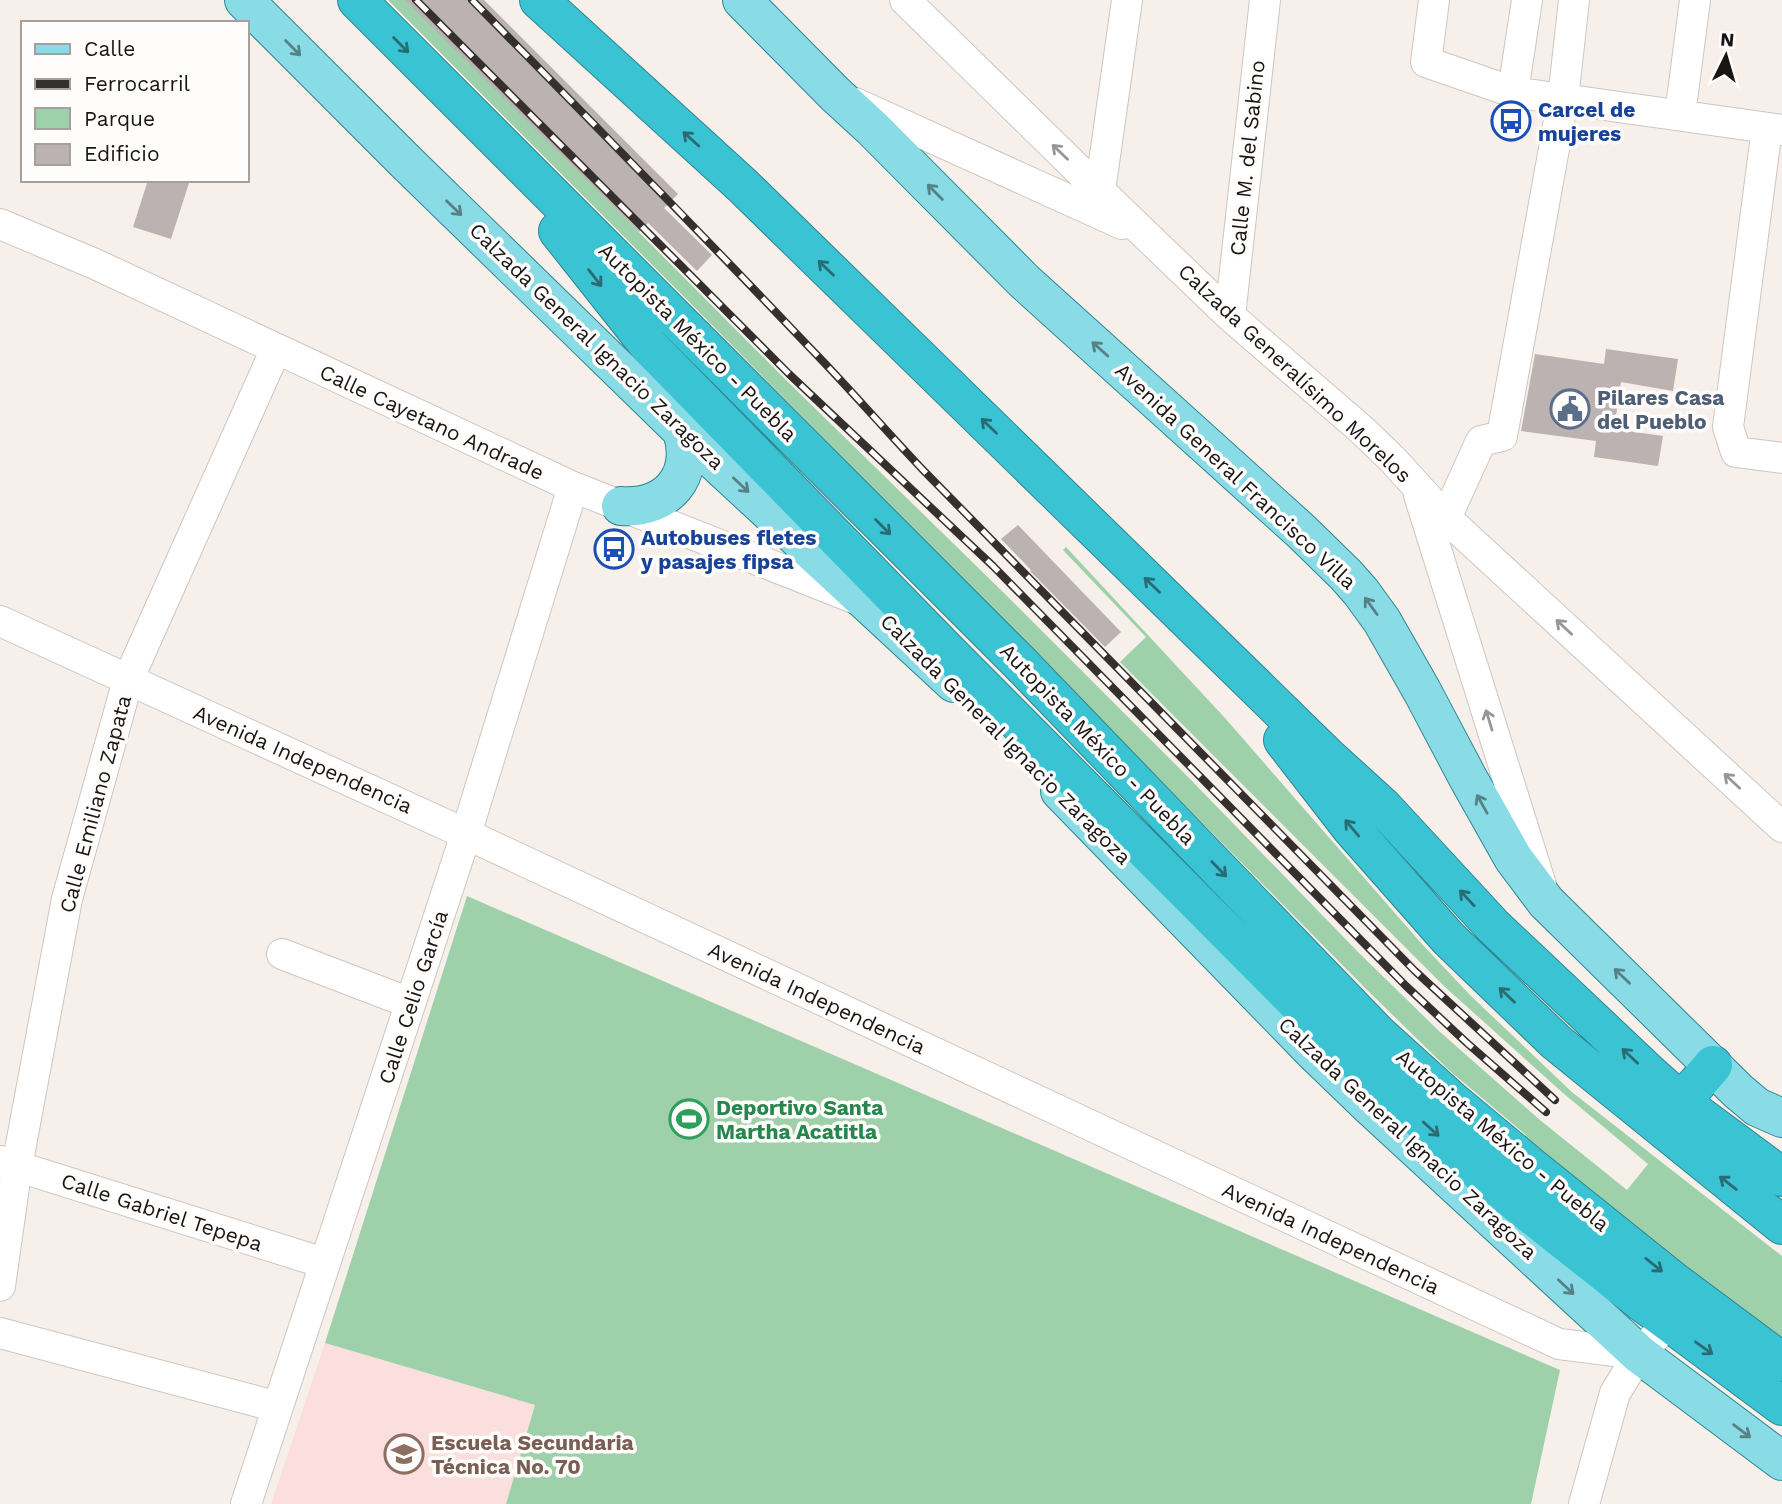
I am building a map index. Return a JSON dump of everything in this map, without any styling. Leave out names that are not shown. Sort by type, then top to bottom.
[{"type":"highway","points":[[357,0],[446,90],[649,346],[947,651]]},
{"type":"highway","points":[[539,0],[742,185],[1328,757],[1383,807],[1493,926],[1681,1102],[1782,1177]]},
{"type":"highway","name":"Autopista México - Puebla","points":[[446,90],[1018,661],[1377,1033],[1529,1165],[1676,1283],[1782,1362]]},
{"type":"highway","points":[[871,605],[947,651]]},
{"type":"highway","points":[[1201,633],[1351,828],[1448,938],[1556,1042],[1782,1225]]},
{"type":"highway","name":"Calzada General Ignacio Zaragoza","points":[[947,651],[1350,1056],[1480,1173],[1669,1322],[1782,1406]]},
{"type":"highway","points":[[1681,1102],[1713,1065]]},
{"type":"main road","name":"Calzada General Ignacio Zaragoza","points":[[244,0],[682,431],[962,691],[1312,1051],[1639,1354],[1782,1461]]},
{"type":"main road","name":"Avenida General Francisco Villa","points":[[742,0],[1024,281],[1302,532],[1361,592],[1382,621],[1422,691],[1513,859],[1546,902],[1738,1091],[1757,1107],[1782,1118]]},
{"type":"main road","points":[[621,506],[650,504],[673,489],[685,467],[686,443],[682,431]]},
{"type":"street","name":"Calzada Generalísimo Morelos","points":[[905,0],[1230,316],[1363,430],[1446,518],[1782,827]]},
{"type":"street","points":[[921,0],[934,29]]},
{"type":"street","points":[[1100,191],[1127,0]]},
{"type":"street","name":"Calle M. del Sabino","points":[[1230,316],[1265,0]]},
{"type":"street","points":[[1434,0],[1426,62],[1513,92],[1774,129],[1728,427],[1737,452],[1782,458]]},
{"type":"street","points":[[1513,92],[1527,0]]},
{"type":"street","points":[[1446,518],[1481,441],[1502,436],[1563,99],[1574,0]]},
{"type":"street","points":[[1680,115],[1695,0]]},
{"type":"street","points":[[835,94],[1145,234]]},
{"type":"street","name":"Calle Cayetano Andrade","points":[[0,224],[95,264],[573,487],[871,605]]},
{"type":"street","name":"Calle Emiliano Zapata","points":[[0,1286],[9,1163],[68,899],[128,680],[276,349]]},
{"type":"street","points":[[1416,484],[1546,902]]},
{"type":"street","name":"Calle Celio García","points":[[246,1504],[466,834],[573,487]]},
{"type":"street","name":"Avenida Independencia","points":[[0,621],[466,834],[1559,1345],[1639,1354]]},
{"type":"street","points":[[282,954],[410,1003]]},
{"type":"street","name":"Calle Gabriel Tepepa","points":[[9,1163],[324,1263]]},
{"type":"street","points":[[1584,1504],[1615,1393],[1639,1354],[1669,1322]]},
{"type":"street","points":[[0,1333],[278,1406]]},
{"type":"shaded area","name":"Escuela Secundaria Técnica No. 70","points":[[325,1343],[535,1405],[506,1504],[271,1504]]},
{"type":"green space","points":[[388,0],[408,0],[787,381],[1191,780],[1439,1031],[1540,1120],[1627,1190],[1648,1164],[1563,1093],[1445,987],[1120,662],[1146,637],[1063,550],[1066,547],[1225,718],[1421,943],[1471,996],[1573,1093],[1782,1256],[1782,1387],[1496,1168],[1526,1135],[1450,1071],[1365,988]]},
{"type":"green space","name":"Deportivo Santa Martha Acatitla","points":[[467,896],[1560,1370],[1531,1504],[506,1504],[535,1405],[325,1343]]},
{"type":"building","points":[[405,0],[484,0],[678,194],[664,208],[712,255],[697,271],[648,223],[639,232]]},
{"type":"building","points":[[147,182],[189,182],[171,239],[133,227]]},
{"type":"building","name":"Pilares Casa del Pueblo","points":[[1606,349],[1678,359],[1673,391],[1621,382],[1614,429],[1663,436],[1658,466],[1594,457],[1596,441],[1521,431],[1535,354],[1604,364]]},
{"type":"building","points":[[1018,525],[1121,632],[1105,647],[1001,539]]},
{"type":"railway","points":[[416,0],[789,374],[993,566],[1406,986],[1546,1112]]},
{"type":"railway","points":[[472,0],[770,306],[924,471],[1415,971],[1555,1100]]},
{"type":"place","name":"Carcel de mujeres","points":[[1511,121]]},
{"type":"place","name":"Pilares Casa del Pueblo","points":[[1570,409]]},
{"type":"place","name":"Autobuses fletes y pasajes fipsa","points":[[614,549]]},
{"type":"place","name":"Deportivo Santa Martha Acatitla","points":[[689,1119]]},
{"type":"place","name":"Escuela Secundaria Técnica No. 70","points":[[404,1454]]}]
